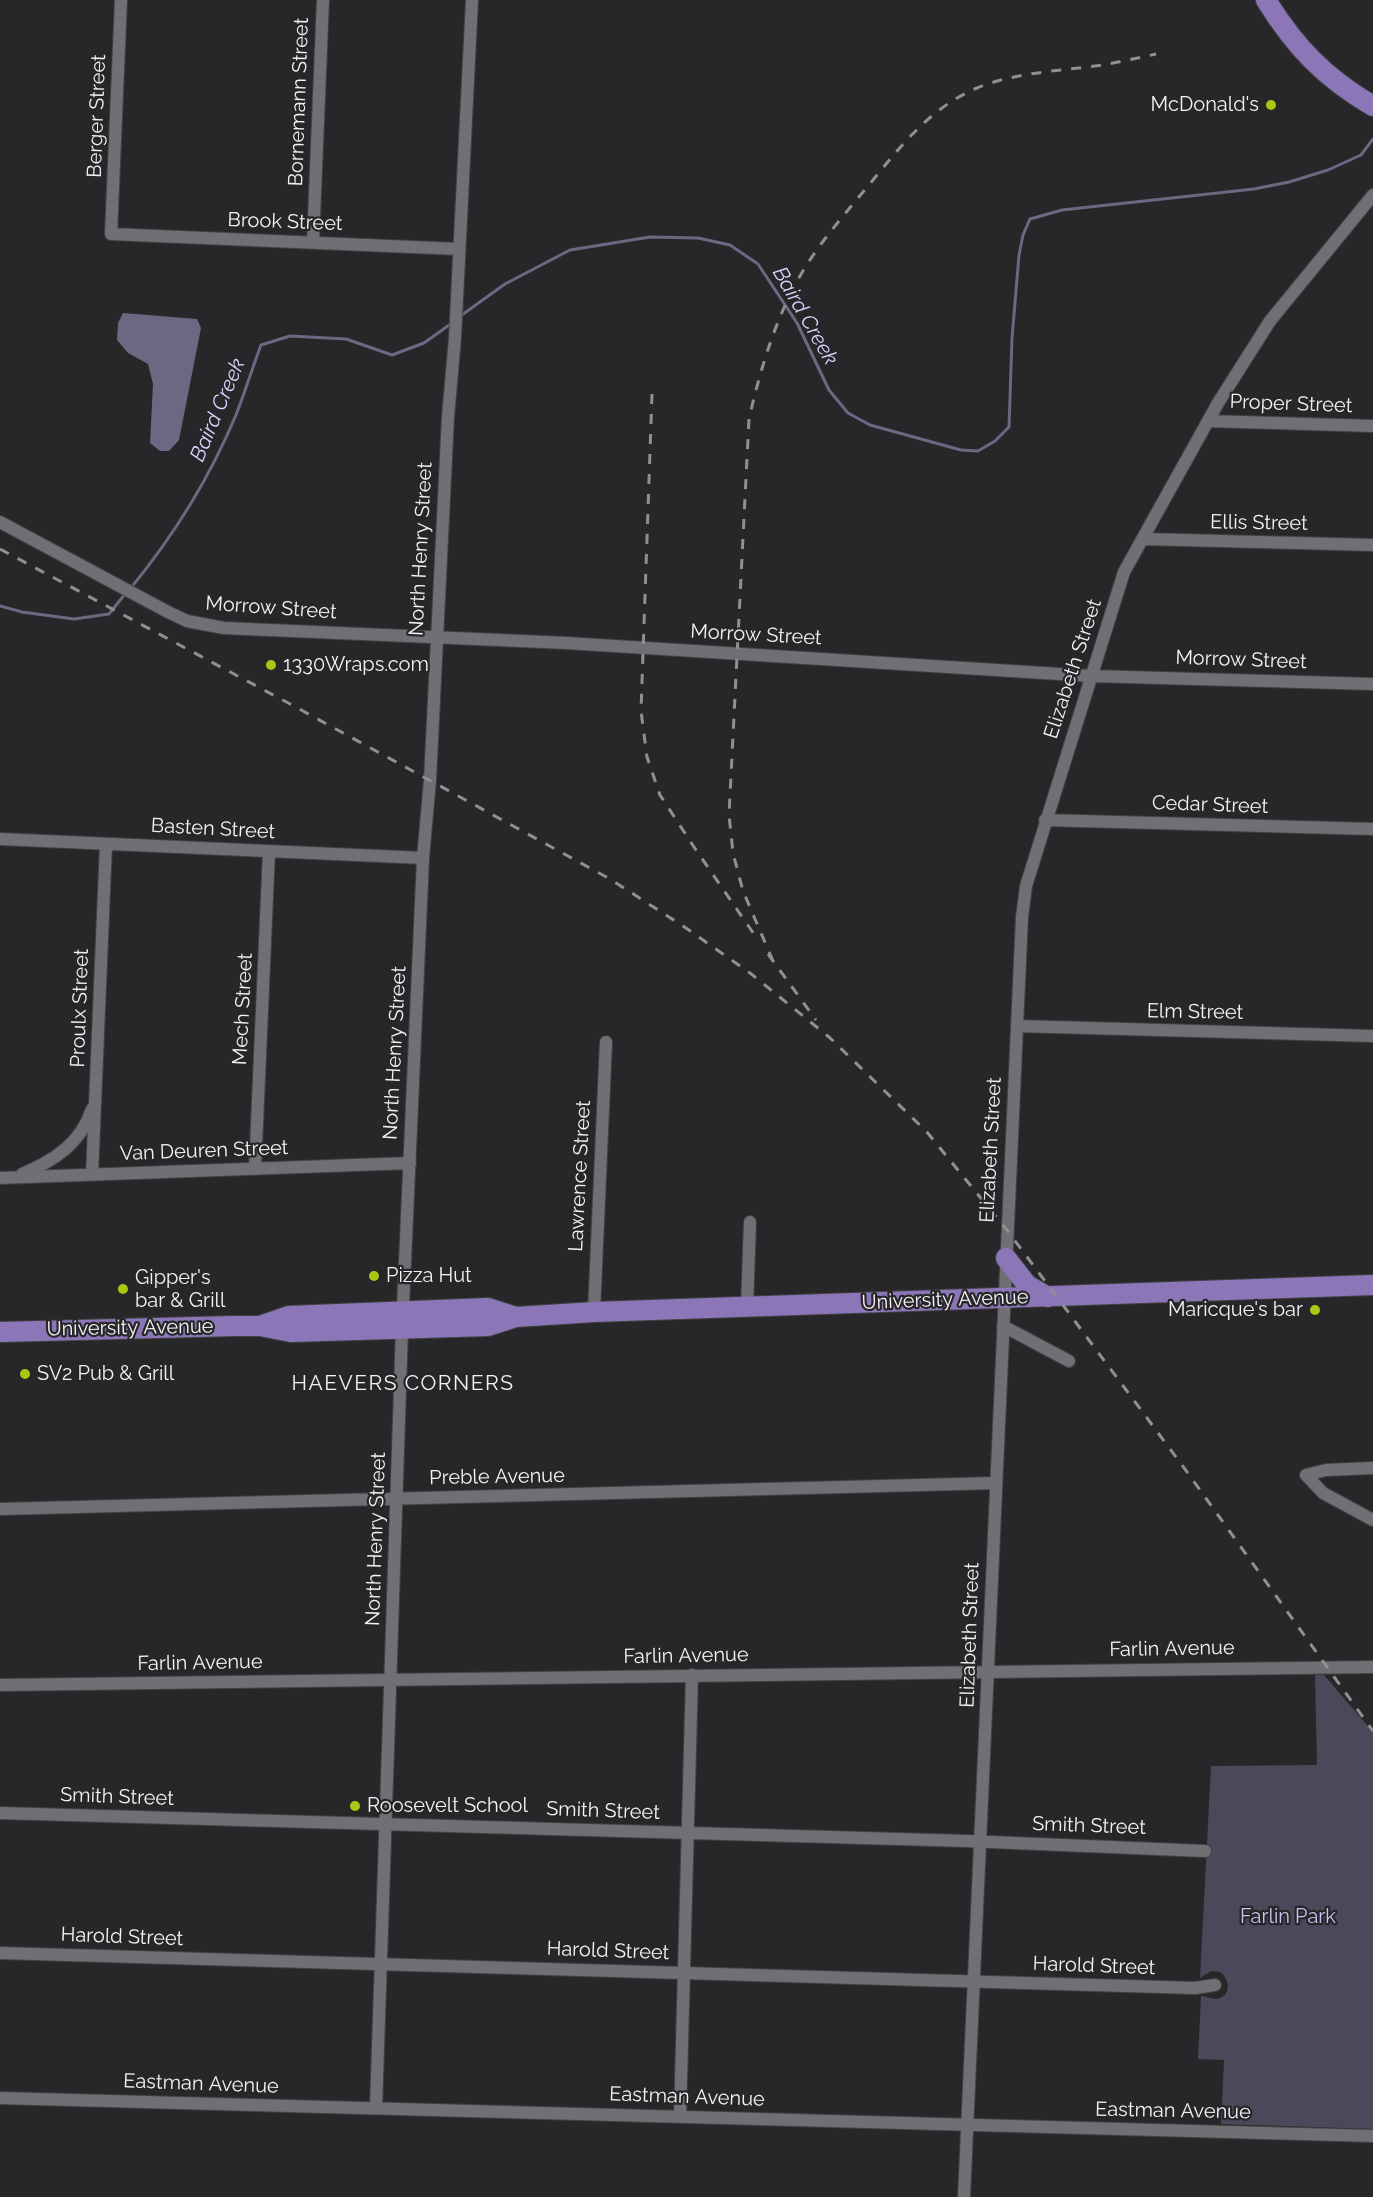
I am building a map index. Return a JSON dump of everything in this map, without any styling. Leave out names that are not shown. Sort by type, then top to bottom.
[{"type":"main road","points":[[1266,0],[1281,25],[1311,60],[1336,83],[1373,106]]},
{"type":"main road","points":[[1005,1258],[1026,1285],[1048,1297]]},
{"type":"main road","name":"University Avenue","points":[[0,1332],[260,1326],[289,1316],[402,1320],[488,1308],[516,1317],[594,1312],[1373,1286]]},
{"type":"street","name":"Berger Street","points":[[111,234],[121,0]]},
{"type":"street","name":"Bornemann Street","points":[[313,242],[323,0]]},
{"type":"street","name":"North Henry Street","points":[[376,2108],[402,1320],[423,858],[430,780],[472,0]]},
{"type":"street","name":"Elizabeth Street","points":[[964,2197],[1005,1258],[1022,917],[1026,886],[1124,572],[1208,421],[1274,315],[1373,195]]},
{"type":"street","name":"Brook Street","points":[[111,234],[458,249]]},
{"type":"street","name":"Proper Street","points":[[1208,421],[1373,426]]},
{"type":"street","name":"Morrow Street","points":[[0,522],[187,621],[224,628],[737,653],[1091,676],[1373,684]]},
{"type":"street","name":"Ellis Street","points":[[1144,539],[1373,545]]},
{"type":"street","name":"Cedar Street","points":[[1045,820],[1373,829]]},
{"type":"street","name":"Basten Street","points":[[0,839],[423,858]]},
{"type":"street","name":"Proulx Street","points":[[92,1174],[106,844]]},
{"type":"street","name":"Mech Street","points":[[255,1169],[269,851]]},
{"type":"street","name":"Elm Street","points":[[1017,1026],[1373,1036]]},
{"type":"street","name":"Lawrence Street","points":[[594,1312],[606,1042]]},
{"type":"street","points":[[5,1177],[41,1166],[70,1146],[81,1134],[88,1121],[96,1096]]},
{"type":"street","name":"Van Deuren Street","points":[[5,1177],[410,1163]]},
{"type":"street","points":[[747,1307],[750,1222]]},
{"type":"street","points":[[1003,1326],[1069,1361]]},
{"type":"street","points":[[1373,1468],[1326,1470],[1306,1475],[1323,1493],[1373,1520]]},
{"type":"street","name":"Preble Avenue","points":[[0,1509],[996,1484]]},
{"type":"street","name":"Farlin Avenue","points":[[0,1686],[1373,1666]]},
{"type":"street","points":[[680,2116],[692,1675]]},
{"type":"street","name":"Smith Street","points":[[0,1813],[980,1841],[1204,1851]]},
{"type":"street","name":"Harold Street","points":[[0,1953],[1195,1988],[1215,1985]]},
{"type":"street","name":"Eastman Avenue","points":[[0,2098],[1373,2136]]},
{"type":"green space","name":"Farlin Park","points":[[1315,1675],[1324,1675],[1373,1732],[1373,2129],[1221,2124],[1224,2060],[1198,2059],[1201,1996],[1221,1998],[1228,1987],[1226,1979],[1220,1972],[1211,1971],[1200,1978],[1211,1766],[1317,1765]]},
{"type":"shaded area","points":[[123,313],[197,319],[201,328],[179,440],[169,451],[160,451],[150,443],[153,384],[148,364],[128,353],[117,340],[118,323]]},
{"type":"waterway","name":"Baird Creek","points":[[459,317],[505,284],[570,250],[650,237],[698,238],[730,245],[758,264],[797,323],[829,390],[848,413],[870,425],[961,450],[978,451],[995,441],[1009,427],[1012,338],[1019,255],[1023,235],[1030,219],[1062,210],[1254,189],[1289,182],[1328,170],[1361,155],[1373,139]]},
{"type":"waterway","name":"Baird Creek","points":[[130,589],[161,549],[202,484],[236,415],[261,345],[290,336],[346,339],[392,355],[424,343],[452,323]]},
{"type":"waterway","name":"Baird Creek","points":[[0,606],[22,612],[74,619],[109,614],[125,594]]},
{"type":"railway","points":[[773,961],[743,891],[733,853],[729,815],[749,419],[778,321],[806,266],[829,233],[907,140],[946,105],[977,88],[1007,78],[1102,65],[1156,54]]},
{"type":"railway","points":[[652,394],[641,711],[647,757],[660,795],[756,937]]},
{"type":"railway","points":[[0,549],[610,879],[750,973],[829,1037],[926,1131],[1007,1230],[1182,1465],[1373,1731]]},
{"type":"railway","points":[[768,954],[816,1020]]},
{"type":"place","name":"McDonald's","points":[[1271,105]]},
{"type":"place","name":"1330Wraps.com","points":[[271,665]]},
{"type":"place","name":"Pizza Hut","points":[[374,1276]]},
{"type":"place","name":"Gipper's bar & Grill","points":[[123,1289]]},
{"type":"place","name":"Maricque's bar","points":[[1315,1310]]},
{"type":"place","name":"SV2 Pub & Grill","points":[[25,1374]]},
{"type":"place","name":"Roosevelt School","points":[[355,1806]]},
{"type":"district","name":"HAEVERS CORNERS","points":[[403,1384]]}]
